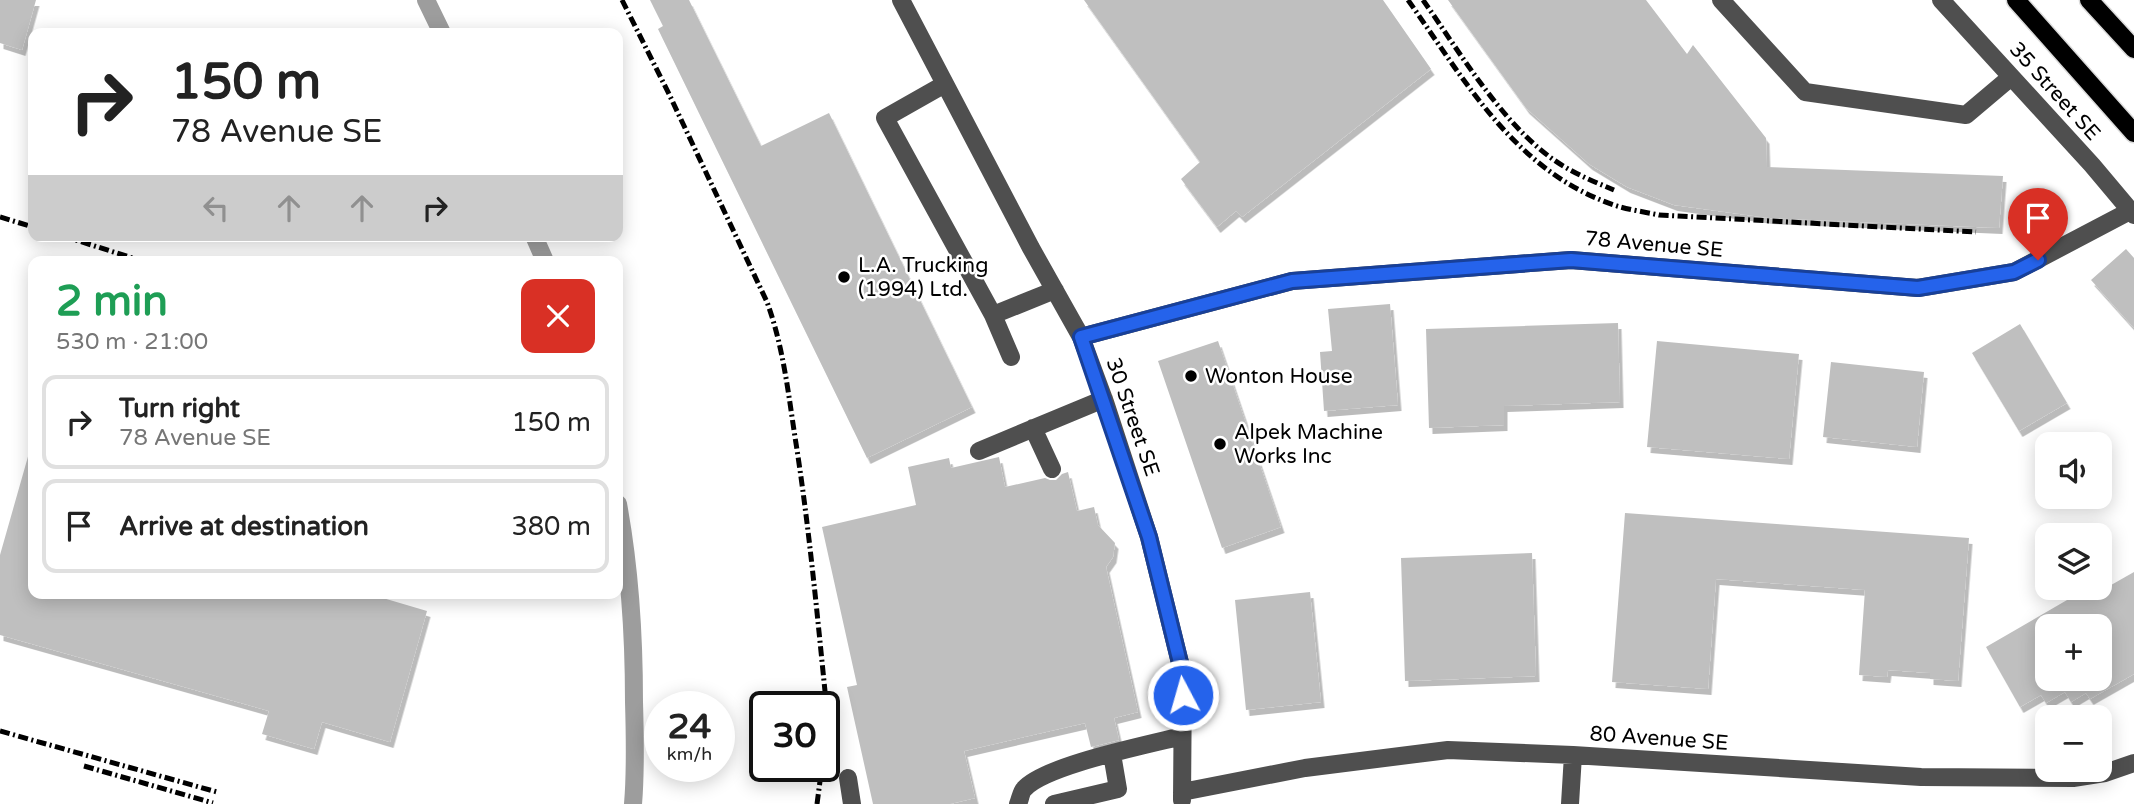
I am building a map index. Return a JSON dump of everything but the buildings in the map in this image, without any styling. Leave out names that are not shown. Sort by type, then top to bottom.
[{"type":"main road","points":[[2016,0],[2134,133]]},
{"type":"main road","points":[[2089,0],[2134,49]]},
{"type":"street","name":"30 Street SE","points":[[901,0],[1081,337],[1104,399],[1149,537],[1183,675],[1182,798]]},
{"type":"street","points":[[1721,0],[1805,92],[1966,115],[2011,77]]},
{"type":"street","name":"35 Street SE","points":[[1941,0],[2132,213]]},
{"type":"street","points":[[945,84],[885,118],[993,315],[1011,357]]},
{"type":"street","name":"78 Avenue SE","points":[[1081,337],[1292,281],[1571,260],[1918,288],[2014,272],[2132,213]]},
{"type":"street","points":[[993,315],[1055,290]]},
{"type":"street","points":[[979,451],[1104,399]]},
{"type":"street","points":[[1033,428],[1052,469]]},
{"type":"street","points":[[1018,804],[1024,789],[1046,774],[1182,736]]},
{"type":"street","name":"80 Avenue SE","points":[[1182,798],[1305,768],[1448,750],[1573,755],[1921,777],[2073,778],[2105,773],[2134,763]]},
{"type":"street","points":[[1054,804],[1118,789],[1112,754]]},
{"type":"street","points":[[1570,804],[1573,755]]},
{"type":"street","points":[[848,778],[852,804]]},
{"type":"waterway","points":[[426,0],[440,28]]},
{"type":"waterway","points":[[537,242],[543,256]]},
{"type":"waterway","points":[[623,535],[634,677],[633,804]]},
{"type":"railway","points":[[622,0],[767,302],[777,335],[809,536],[825,691]]},
{"type":"railway","points":[[1408,0],[1473,93],[1522,148],[1581,191],[1617,206],[1659,215],[1976,232]]},
{"type":"railway","points":[[1423,0],[1487,91],[1524,135],[1565,167],[1614,190]]},
{"type":"railway","points":[[0,217],[28,225]]},
{"type":"railway","points":[[82,242],[126,256]]},
{"type":"railway","points":[[0,731],[217,792]]},
{"type":"railway","points":[[84,766],[213,803]]},
{"type":"railway","points":[[817,804],[820,782]]},
{"type":"place","name":"L.A. Trucking (1994) Ltd.","points":[[844,277]]},
{"type":"place","name":"Wonton House","points":[[1191,376]]},
{"type":"place","name":"Alpek Machine Works Inc","points":[[1220,444]]},
{"type":"route","points":[[1183,695],[1183,675],[1149,537],[1081,337],[1292,281],[1571,260],[1918,288],[2014,272],[2038,260]]}]
